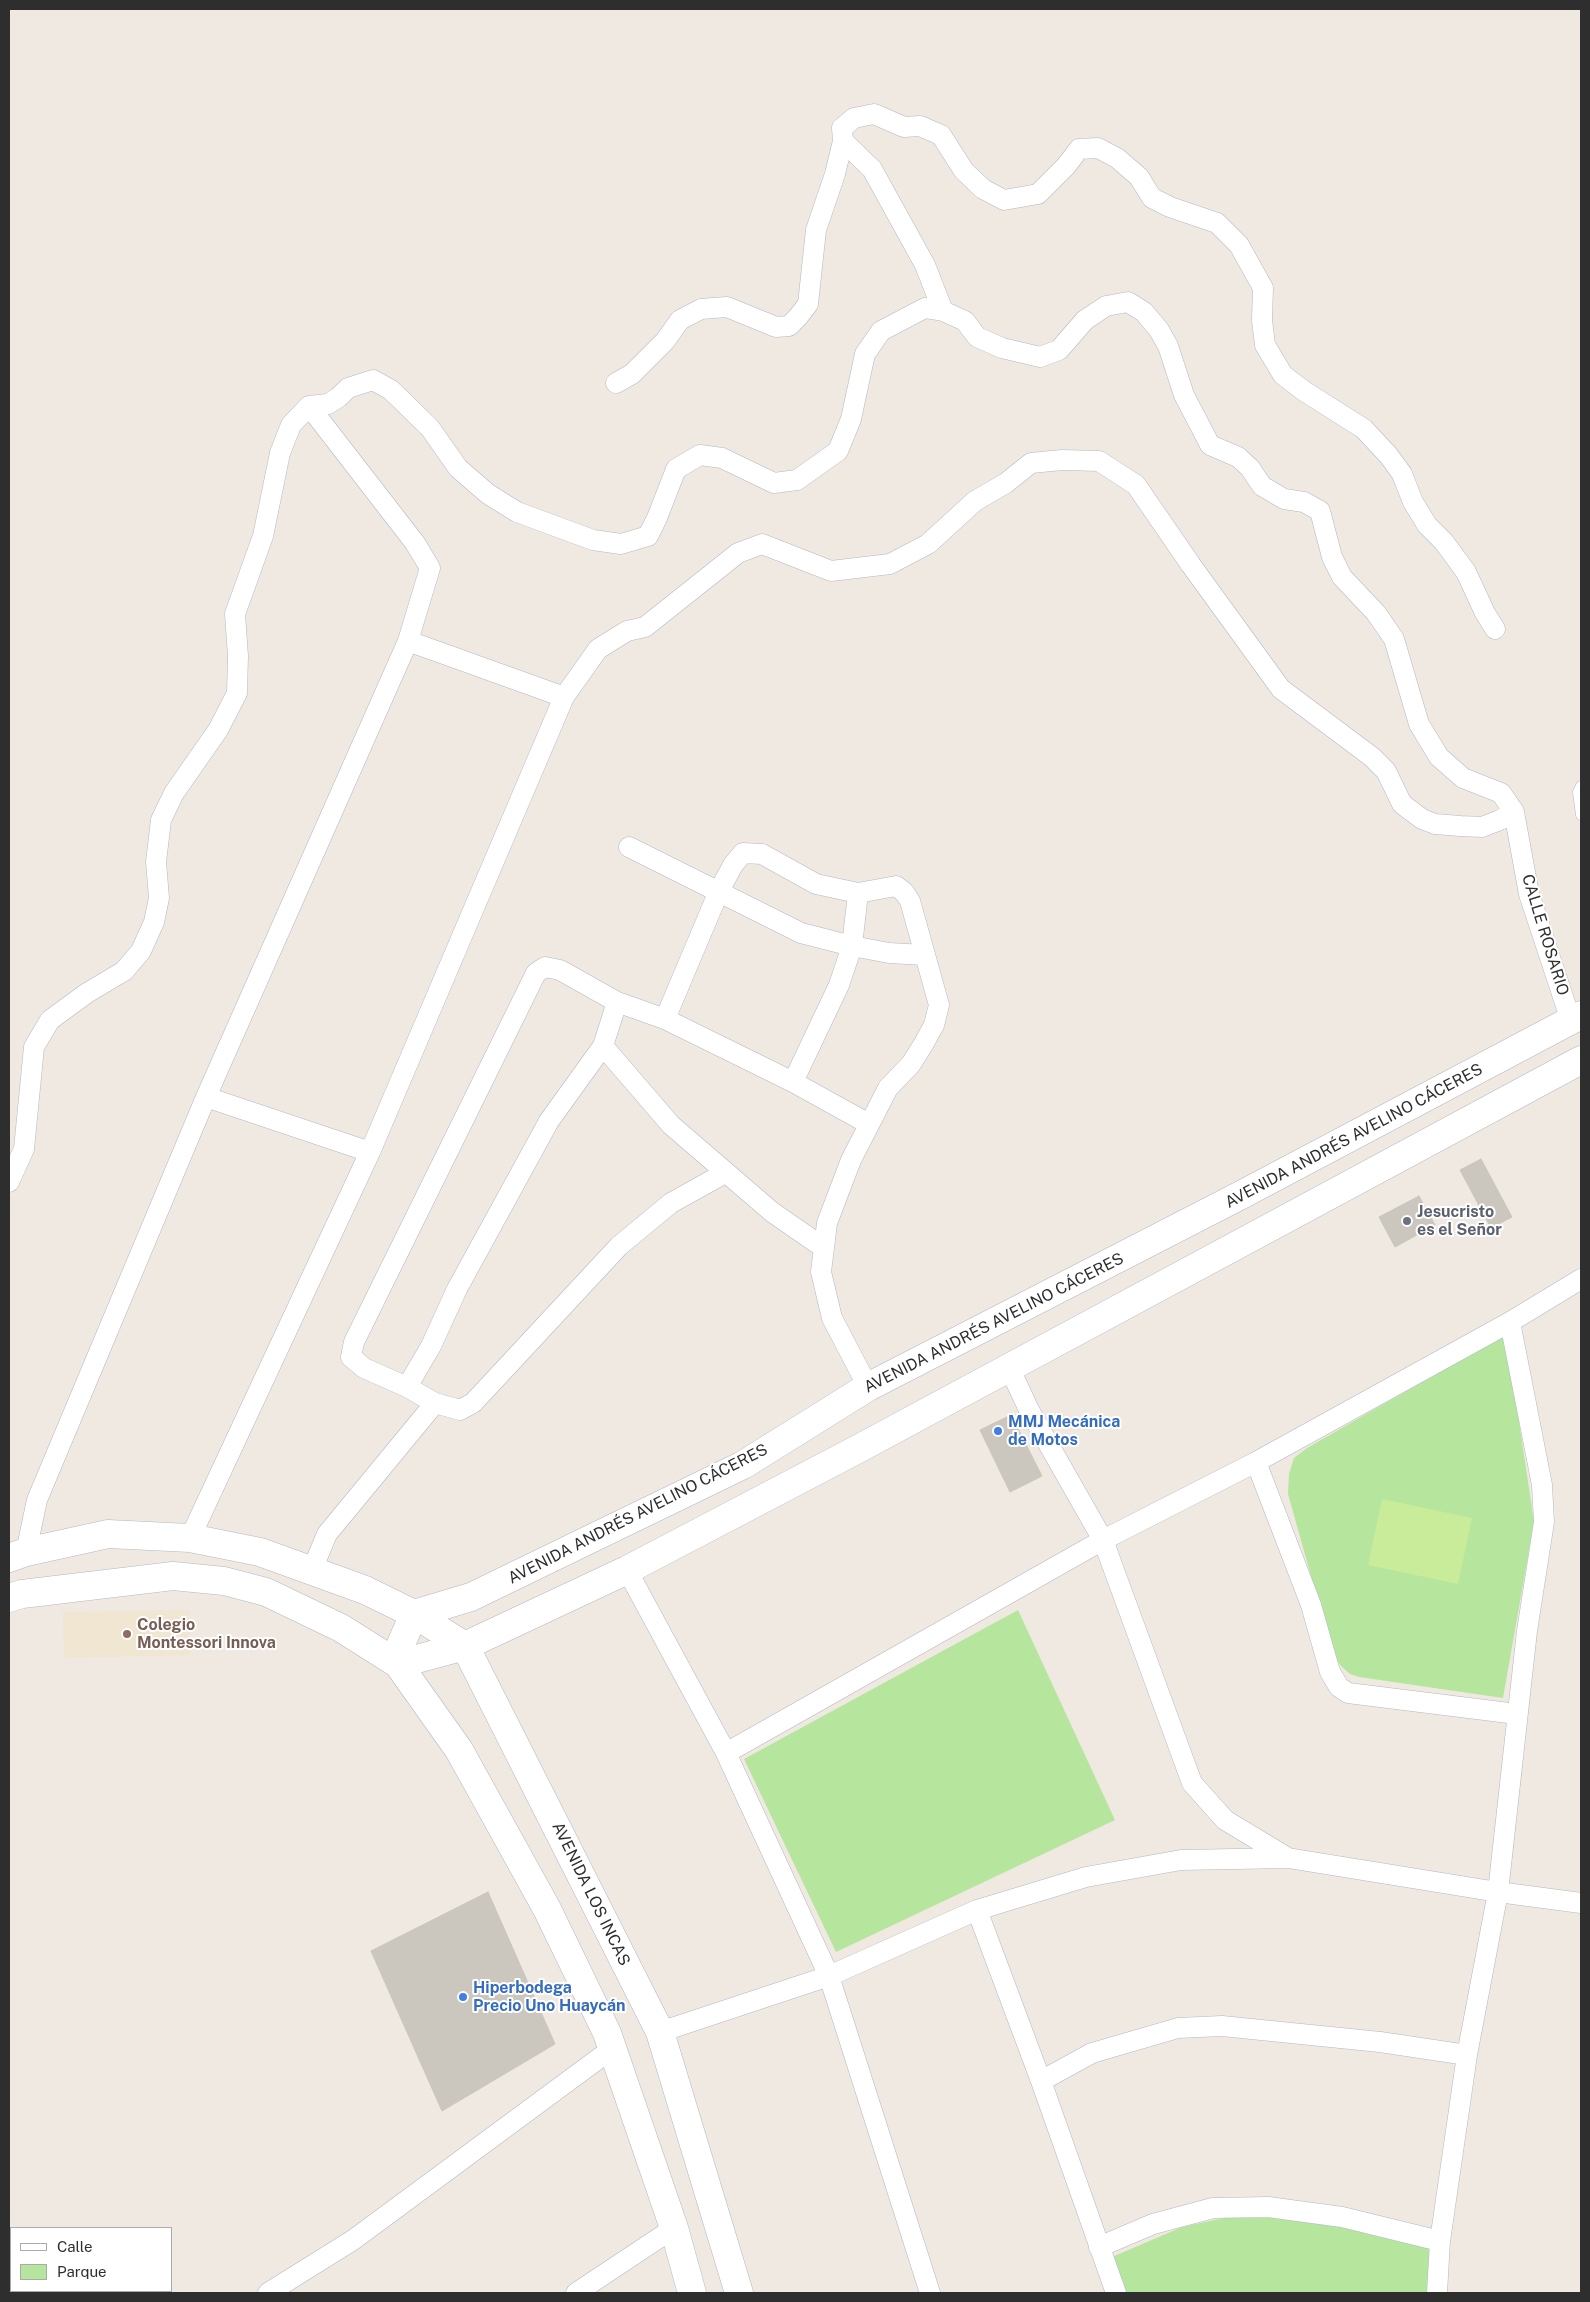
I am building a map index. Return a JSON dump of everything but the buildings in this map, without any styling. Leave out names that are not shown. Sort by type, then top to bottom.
[{"type":"main road","name":"AVENIDA ANDRÉS AVELINO CÁCERES","points":[[414,1614],[472,1598],[743,1465],[868,1388],[1579,1021]]},
{"type":"main road","points":[[398,1664],[465,1646],[628,1570],[1009,1368],[1581,1060]]},
{"type":"main road","points":[[1243,1194],[1264,1230]]},
{"type":"main road","points":[[743,1465],[759,1501]]},
{"type":"main road","points":[[18,1555],[108,1534],[190,1538],[260,1552],[365,1590],[414,1614],[465,1646]]},
{"type":"main road","points":[[9,1598],[22,1594],[172,1576],[224,1581],[266,1592],[341,1628],[398,1664],[459,1750],[473,1775],[547,1909],[613,2048],[674,2228],[692,2293]]},
{"type":"main road","points":[[398,1664],[401,1644],[414,1614]]},
{"type":"main road","name":"AVENIDA LOS INCAS","points":[[465,1646],[660,2032],[739,2293]]},
{"type":"street","points":[[616,383],[632,374],[665,341],[680,320],[701,309],[727,307],[776,327],[789,326],[798,317],[808,304],[816,230],[823,204],[836,174],[842,140],[842,128],[854,118],[874,114],[904,127],[920,126],[941,135],[964,171],[983,189],[1004,200],[1038,194],[1066,166],[1079,149],[1098,148],[1117,158],[1139,178],[1152,198],[1170,207],[1217,223],[1239,245],[1263,288],[1262,320],[1265,345],[1284,374],[1304,390],[1364,429],[1390,456],[1402,474],[1413,502],[1427,525],[1444,542],[1466,572],[1485,613],[1495,629]]},
{"type":"street","points":[[842,140],[872,170],[925,265],[943,310]]},
{"type":"street","name":"CALLE ROSARIO","points":[[309,406],[328,404],[348,388],[373,380],[398,396],[430,428],[458,468],[488,494],[517,512],[592,540],[621,544],[648,536],[676,469],[700,455],[722,458],[774,483],[796,480],[838,451],[851,419],[865,354],[881,331],[925,308],[943,310],[965,321],[977,337],[1002,348],[1040,356],[1059,350],[1085,320],[1106,306],[1128,302],[1144,312],[1159,330],[1168,346],[1184,395],[1210,445],[1238,457],[1250,468],[1262,486],[1284,499],[1304,502],[1320,511],[1332,558],[1342,577],[1376,613],[1394,639],[1419,724],[1439,757],[1463,778],[1501,793],[1514,812],[1529,894],[1579,1021]]},
{"type":"street","points":[[9,1182],[24,1149],[34,1047],[50,1020],[87,993],[124,971],[141,951],[154,922],[159,898],[156,862],[161,820],[174,793],[218,730],[237,693],[238,656],[235,614],[263,536],[280,453],[291,425],[309,406],[415,542],[430,568],[408,641],[206,1097],[37,1500],[18,1555]]},
{"type":"street","points":[[190,1538],[370,1152],[564,697],[598,649],[627,631],[645,627],[738,552],[762,544],[831,571],[890,564],[928,544],[975,501],[1006,483],[1030,463],[1062,460],[1099,461],[1136,485],[1280,689],[1372,757],[1386,771],[1402,804],[1422,819],[1435,824],[1460,826],[1482,826],[1500,820],[1514,812]]},
{"type":"street","points":[[408,641],[564,697]]},
{"type":"street","points":[[630,846],[673,870],[801,933],[889,953],[924,955]]},
{"type":"street","points":[[665,1019],[719,891],[733,865],[743,853],[762,854],[816,884],[858,893],[896,886],[904,892],[910,901],[939,1006],[934,1025],[911,1064],[888,1088],[850,1160],[827,1223],[821,1272],[832,1318],[868,1388]]},
{"type":"street","points":[[793,1082],[839,985],[852,946],[858,893]]},
{"type":"street","points":[[725,1173],[671,1203],[619,1246],[473,1403],[460,1410],[436,1403],[407,1386],[364,1368],[351,1357],[354,1342],[536,973],[545,967],[560,970],[617,1002],[665,1019],[793,1082],[869,1124]]},
{"type":"street","points":[[407,1386],[431,1346],[457,1289],[549,1121],[603,1046],[617,1002]]},
{"type":"street","points":[[603,1046],[671,1125],[772,1212],[824,1248]]},
{"type":"street","points":[[206,1097],[370,1152]]},
{"type":"street","points":[[726,1753],[1103,1540],[1256,1462],[1510,1322],[1581,1279]]},
{"type":"street","points":[[1437,2293],[1440,2241],[1467,2055],[1498,1892],[1527,1631],[1544,1522],[1542,1485],[1510,1322]]},
{"type":"street","points":[[1009,1368],[1029,1410],[1103,1540],[1192,1783],[1226,1820],[1288,1858]]},
{"type":"street","points":[[312,1570],[327,1534],[436,1403]]},
{"type":"street","points":[[1256,1462],[1311,1605],[1330,1672],[1338,1687],[1348,1694],[1517,1714]]},
{"type":"street","points":[[628,1570],[726,1753],[829,1976],[930,2293]]},
{"type":"street","points":[[660,2032],[829,1976],[977,1910],[1086,1877],[1181,1860],[1288,1858],[1498,1892],[1581,1903]]},
{"type":"street","points":[[977,1910],[1041,2081],[1116,2293]]},
{"type":"street","points":[[1041,2081],[1092,2053],[1178,2028],[1222,2026],[1371,2041],[1467,2055]]},
{"type":"street","points":[[268,2293],[353,2240],[613,2048]]},
{"type":"street","points":[[1099,2247],[1153,2224],[1213,2208],[1268,2207],[1342,2217],[1440,2241]]},
{"type":"street","points":[[576,2293],[674,2228]]},
{"type":"lane","points":[[1581,786],[1578,792],[1581,815]]},
{"type":"shaded area","name":"Colegio Montessori Innova","points":[[189,1610],[190,1655],[64,1658],[63,1612]]},
{"type":"green space","points":[[1506,1334],[1534,1522],[1503,1698],[1359,1677],[1350,1674],[1340,1665],[1333,1654],[1288,1494],[1289,1474],[1294,1458],[1307,1448]]},
{"type":"green space","points":[[1382,1499],[1472,1518],[1458,1584],[1368,1565]]},
{"type":"green space","points":[[1018,1610],[1115,1820],[836,1952],[744,1759]]},
{"type":"green space","points":[[1224,2218],[1280,2218],[1350,2228],[1433,2248],[1430,2293],[1124,2293],[1112,2257],[1182,2227]]},
{"type":"place","name":"Jesucristo es el Señor","points":[[1407,1221]]},
{"type":"place","name":"MMJ Mecánica de Motos","points":[[998,1431]]},
{"type":"place","name":"Colegio Montessori Innova","points":[[127,1634]]},
{"type":"place","name":"Hiperbodega Precio Uno Huaycán","points":[[463,1997]]}]
